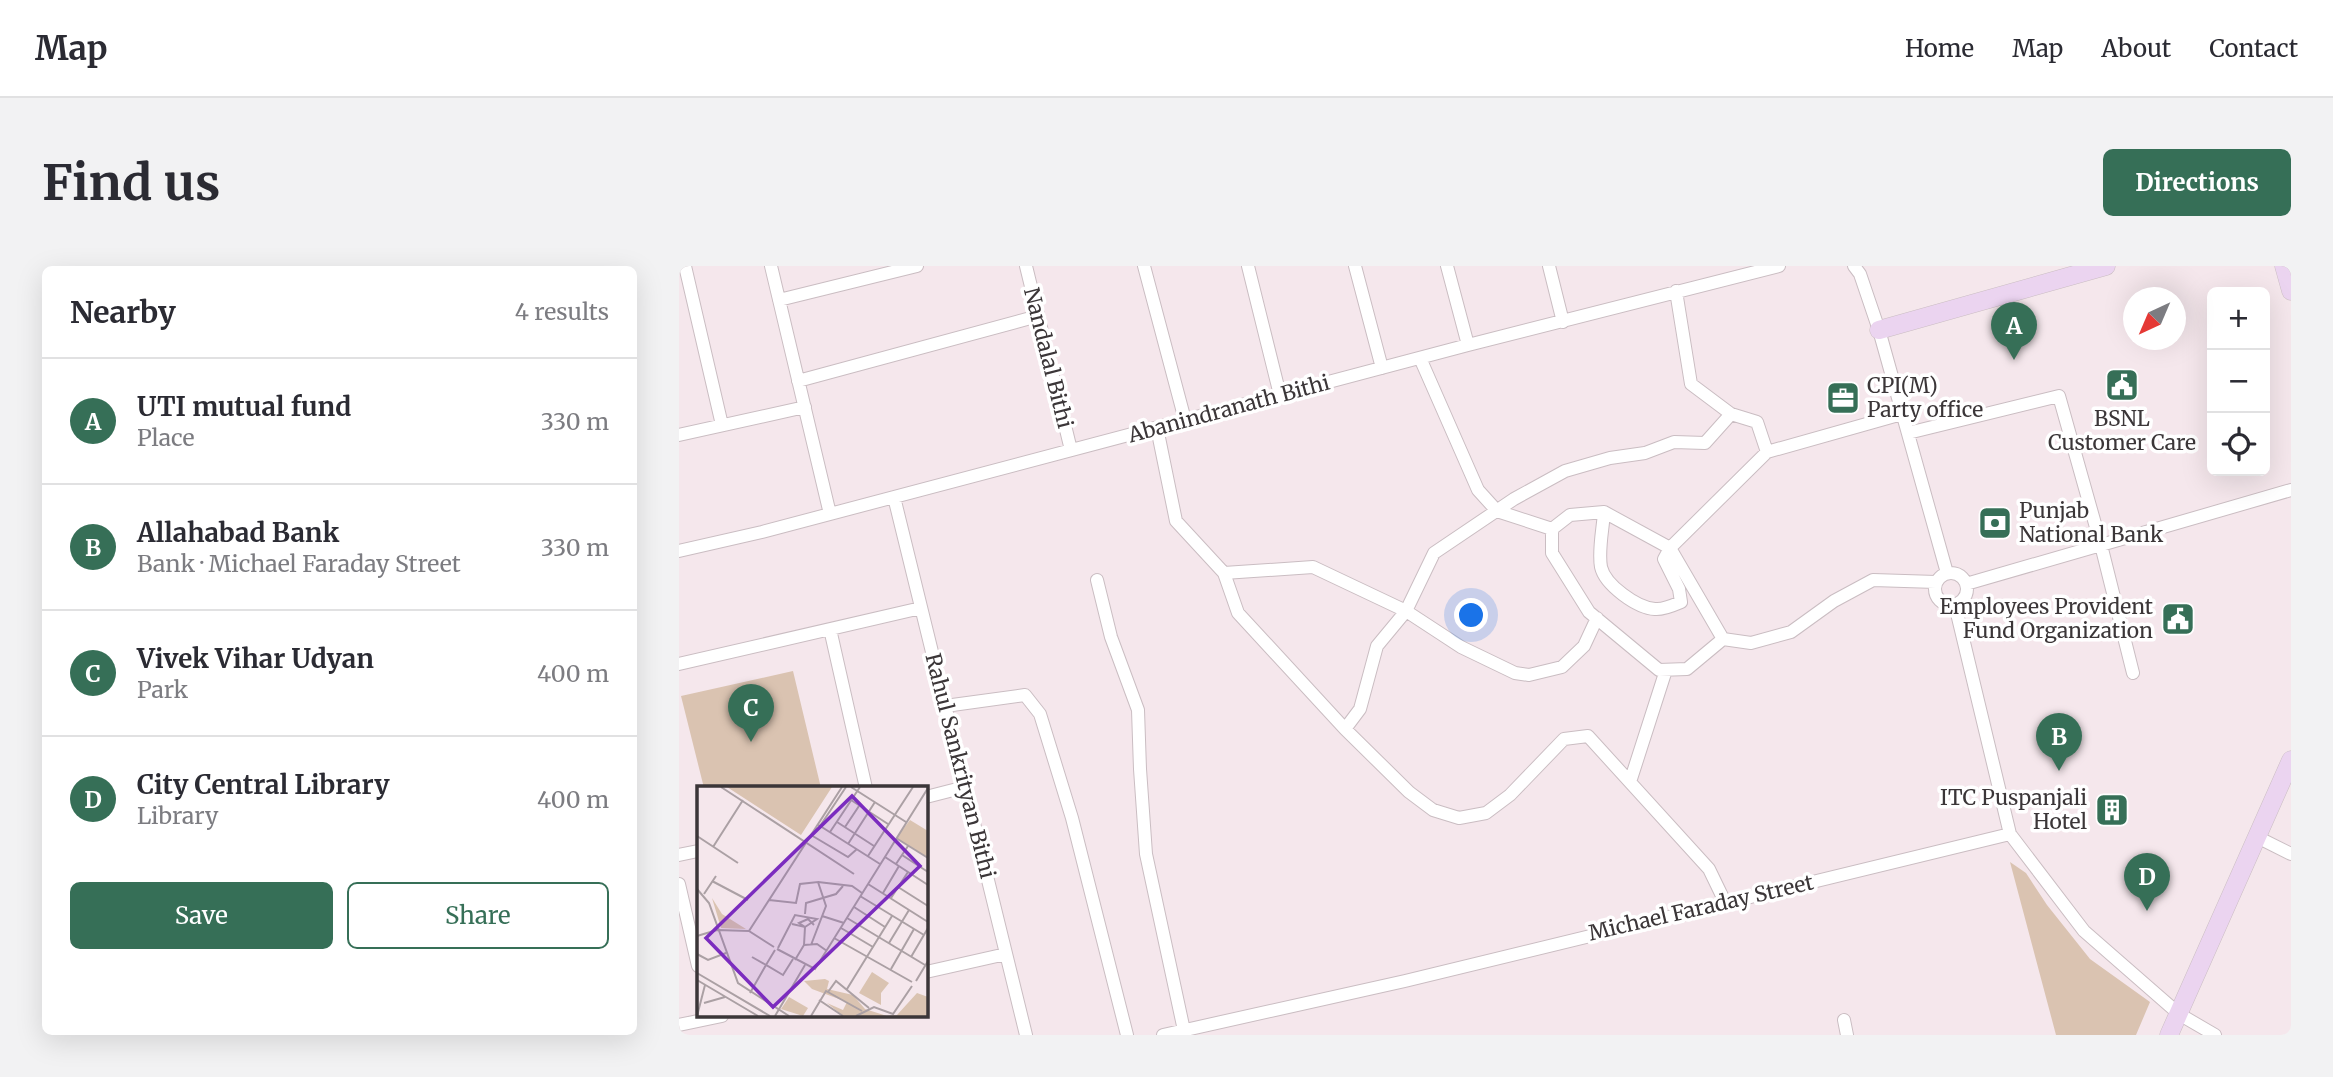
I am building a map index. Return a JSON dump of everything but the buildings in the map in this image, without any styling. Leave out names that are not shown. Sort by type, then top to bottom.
[{"type":"street","points":[[685,266],[722,425]]},
{"type":"street","points":[[771,266],[830,514]]},
{"type":"street","points":[[779,300],[916,266]]},
{"type":"street","name":"Nandalal Bithi","points":[[1026,266],[1071,450]]},
{"type":"street","points":[[1144,266],[1185,420]]},
{"type":"street","points":[[1248,266],[1280,395]]},
{"type":"street","points":[[1355,266],[1382,368]]},
{"type":"street","points":[[1447,266],[1468,345]]},
{"type":"street","points":[[1549,266],[1563,322]]},
{"type":"street","name":"Abanindranath Bithi","points":[[679,551],[1779,266]]},
{"type":"street","points":[[1854,266],[1860,274],[1879,330],[1947,573]]},
{"type":"street","points":[[1879,330],[2106,266]]},
{"type":"street","points":[[2284,266],[2291,291]]},
{"type":"street","points":[[1676,291],[1691,384],[1731,414],[1757,422],[1767,452]]},
{"type":"street","points":[[799,381],[1038,316]]},
{"type":"street","points":[[1420,358],[1478,490],[1497,511],[1552,529]]},
{"type":"street","points":[[1907,433],[2059,396],[2101,545],[2133,673]]},
{"type":"street","points":[[679,435],[805,407]]},
{"type":"street","points":[[1345,729],[1360,709],[1377,646],[1406,611],[1434,553],[1497,511],[1565,471],[1610,458],[1645,453],[1674,442],[1705,443],[1731,414]]},
{"type":"street","points":[[1604,512],[1602,570],[1619,590],[1636,604],[1657,610],[1681,602],[1679,589],[1664,559],[1670,548],[1767,452],[1902,414]]},
{"type":"street","points":[[1157,428],[1176,521],[1224,573],[1238,613],[1345,729],[1409,792],[1433,810],[1459,818],[1486,813],[1510,795],[1564,739],[1588,736],[1709,869],[1725,902]]},
{"type":"street","points":[[1966,584],[2291,490]]},
{"type":"street","name":"Rahul Sankrityan Bithi","points":[[894,497],[1025,1035]]},
{"type":"street","points":[[1552,529],[1570,515],[1604,512],[1670,548],[1723,639]]},
{"type":"street","points":[[1552,529],[1552,553],[1589,612],[1659,670],[1687,669],[1723,639],[1751,643],[1791,632],[1834,601],[1873,580],[1936,582]]},
{"type":"street","points":[[1224,573],[1313,567],[1406,611],[1461,647],[1515,673],[1529,675],[1562,667],[1584,646],[1597,618]]},
{"type":"street","points":[[1947,573],[1960,575],[1966,584],[1965,597],[1955,605],[1948,605],[1938,599],[1934,589],[1936,582],[1947,573]]},
{"type":"street","points":[[1097,580],[1111,637],[1138,710],[1146,853],[1184,1033]]},
{"type":"street","points":[[1955,605],[2010,834],[2084,931],[2179,1014],[2215,1035]]},
{"type":"street","points":[[679,664],[921,608]]},
{"type":"street","points":[[830,629],[866,786]]},
{"type":"street","points":[[1630,782],[1666,670]]},
{"type":"street","points":[[945,706],[1025,695],[1040,714],[1072,818],[1127,1035]]},
{"type":"street","points":[[2169,1035],[2291,760]]},
{"type":"street","points":[[927,797],[965,787]]},
{"type":"street","name":"Michael Faraday Street","points":[[1163,1035],[1184,1033],[1405,981],[2010,834]]},
{"type":"street","points":[[2257,837],[2291,854]]},
{"type":"street","points":[[679,855],[697,851]]},
{"type":"street","points":[[679,884],[695,941]]},
{"type":"street","points":[[927,972],[1006,954]]},
{"type":"street","points":[[679,1025],[710,1018]]},
{"type":"street","points":[[1844,1020],[1847,1035]]},
{"type":"shaded area","points":[[793,671],[821,786],[704,786],[681,696]]},
{"type":"shaded area","points":[[2010,862],[2026,873],[2047,905],[2090,959],[2150,1002],[2136,1035],[2056,1035]]},
{"type":"place","name":"UTI mutual fund","points":[[2014,360]]},
{"type":"place","name":"BSNL Customer Care","points":[[2122,385]]},
{"type":"place","name":"CPI(M) Party office","points":[[1843,398]]},
{"type":"place","name":"Punjab National Bank","points":[[1995,523]]},
{"type":"place","name":"Employees Provident Fund Organization","points":[[2178,619]]},
{"type":"place","name":"Vivek Vihar Udyan","points":[[751,742]]},
{"type":"place","name":"Allahabad Bank","points":[[2059,771]]},
{"type":"place","name":"ITC Puspanjali Hotel","points":[[2112,810]]},
{"type":"place","name":"City Central Library","points":[[2147,911]]}]
